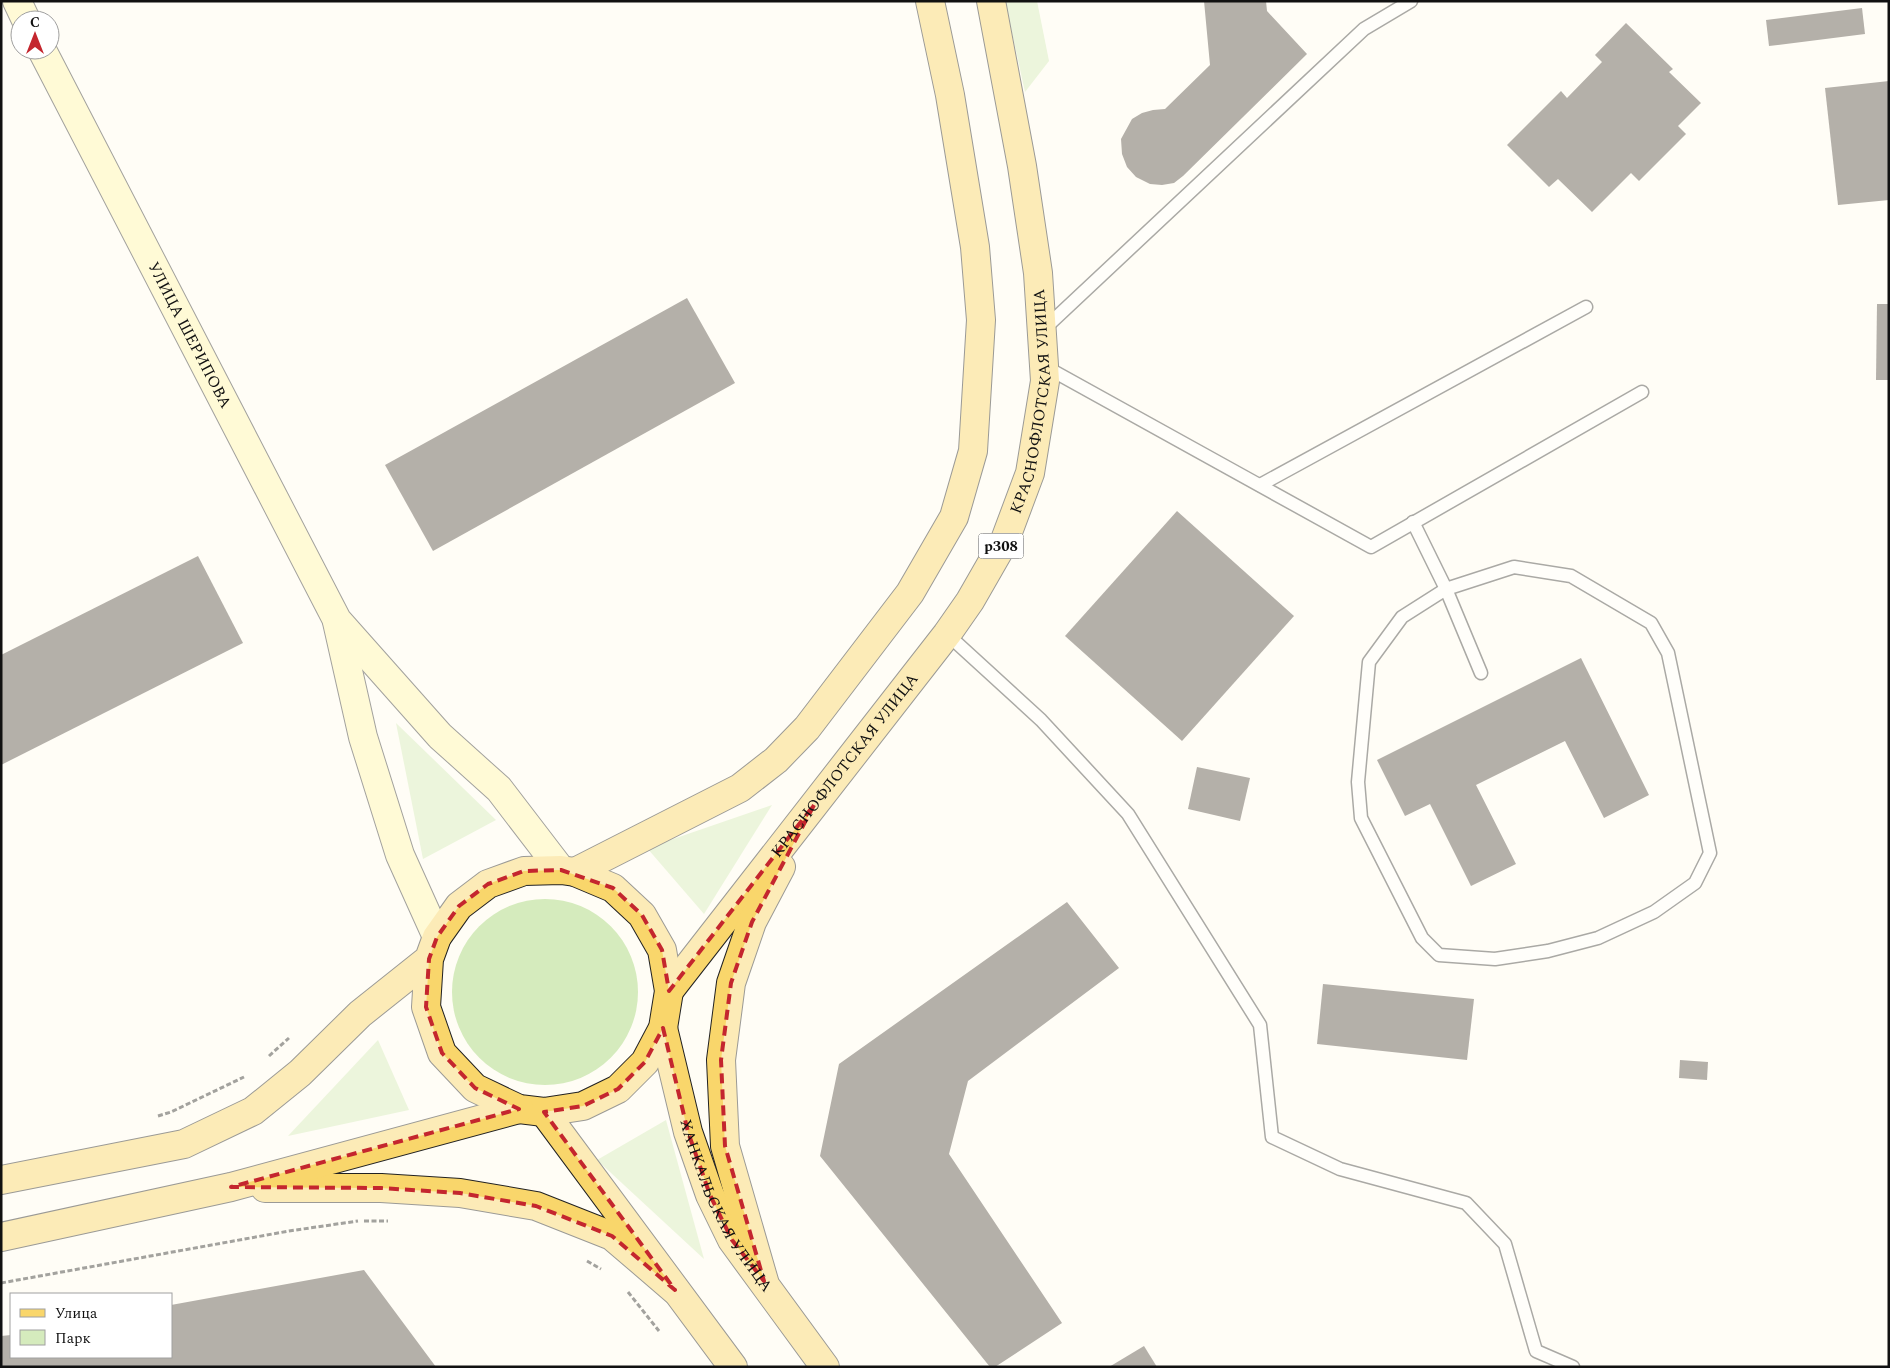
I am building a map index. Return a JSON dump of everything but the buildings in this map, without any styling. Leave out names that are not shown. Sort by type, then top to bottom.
[{"type":"main road","points":[[568,871],[740,788],[776,760],[807,728],[910,593],[954,517],[973,451],[982,320],[972,228],[950,95],[930,1]]},
{"type":"main road","name":"КРАСНОФЛОТСКАЯ УЛИЦА","points":[[669,990],[947,634],[970,601],[1005,540],[1030,473],[1045,381],[1038,273],[1022,166],[991,1]]},
{"type":"main road","name":"УЛИЦА ШЕРИПОВА","points":[[47,60],[337,620]]},
{"type":"main road","points":[[337,620],[440,736],[498,789],[568,871]]},
{"type":"main road","points":[[337,620],[363,737],[400,854],[433,948],[426,1007],[442,1053],[475,1088],[532,1111],[675,1290],[733,1367]]},
{"type":"main road","points":[[764,1282],[725,1146],[721,1060],[731,983],[752,922],[814,805]]},
{"type":"main road","points":[[1,1180],[184,1144],[253,1111],[300,1073],[360,1014],[433,948],[459,906],[488,884],[524,871],[568,871],[612,888],[642,915],[662,950],[669,990],[663,1028],[645,1062],[618,1089],[583,1106],[532,1111],[231,1187],[1,1237]]},
{"type":"main road","name":"ХАНКАЛЬСКАЯ УЛИЦА","points":[[663,1028],[688,1132],[710,1195],[732,1240],[825,1367]]},
{"type":"main road","points":[[231,1187],[460,1193],[536,1206],[612,1236],[675,1290]]},
{"type":"lane","points":[[1042,331],[1364,29],[1411,1]]},
{"type":"lane","points":[[1260,485],[1586,307]]},
{"type":"lane","points":[[1044,366],[1371,547],[1642,392]]},
{"type":"lane","points":[[1413,522],[1446,589],[1481,673]]},
{"type":"lane","points":[[1514,567],[1571,576],[1651,623],[1668,653],[1710,854],[1696,883],[1654,912],[1598,938],[1548,951],[1495,959],[1439,954],[1422,938],[1361,818],[1358,782],[1369,662],[1402,616],[1446,589],[1514,567]]},
{"type":"lane","points":[[947,634],[1041,720],[1128,814],[1260,1025],[1272,1136],[1340,1169],[1466,1203],[1505,1244],[1536,1351],[1573,1367]]},
{"type":"path","points":[[263,1062],[290,1037]]},
{"type":"path","points":[[153,1118],[171,1112],[249,1075]]},
{"type":"path","points":[[1,1283],[308,1228],[357,1221],[394,1221]]},
{"type":"path","points":[[586,1260],[602,1270]]},
{"type":"path","points":[[624,1287],[659,1331]]},
{"type":"highlighted area","points":[[814,805],[752,922],[731,983],[721,1060],[725,1146],[764,1281],[732,1240],[710,1195],[688,1132],[663,1028],[645,1062],[618,1089],[583,1106],[544,1112],[675,1290],[612,1236],[536,1206],[460,1193],[381,1188],[231,1187],[519,1109],[475,1088],[442,1053],[426,1007],[429,959],[437,937],[459,906],[488,884],[524,871],[561,870],[613,888],[642,915],[662,950],[669,991]]},
{"type":"green space","points":[[1005,1],[1037,1],[1049,61],[1025,92]]},
{"type":"green space","points":[[396,723],[496,820],[423,859]]},
{"type":"green space","points":[[772,805],[704,914],[647,848]]},
{"type":"green space","points":[[545,899],[563,901],[580,906],[589,910],[611,926],[627,948],[631,957],[636,974],[638,992],[636,1010],[631,1027],[627,1036],[611,1058],[589,1074],[580,1078],[563,1083],[545,1085],[527,1083],[510,1078],[501,1074],[479,1058],[463,1036],[459,1027],[454,1010],[452,992],[454,974],[459,957],[463,948],[479,926],[501,910],[510,906],[527,901]]},
{"type":"green space","points":[[378,1040],[409,1110],[288,1136]]},
{"type":"green space","points":[[666,1120],[704,1259],[597,1160]]}]
